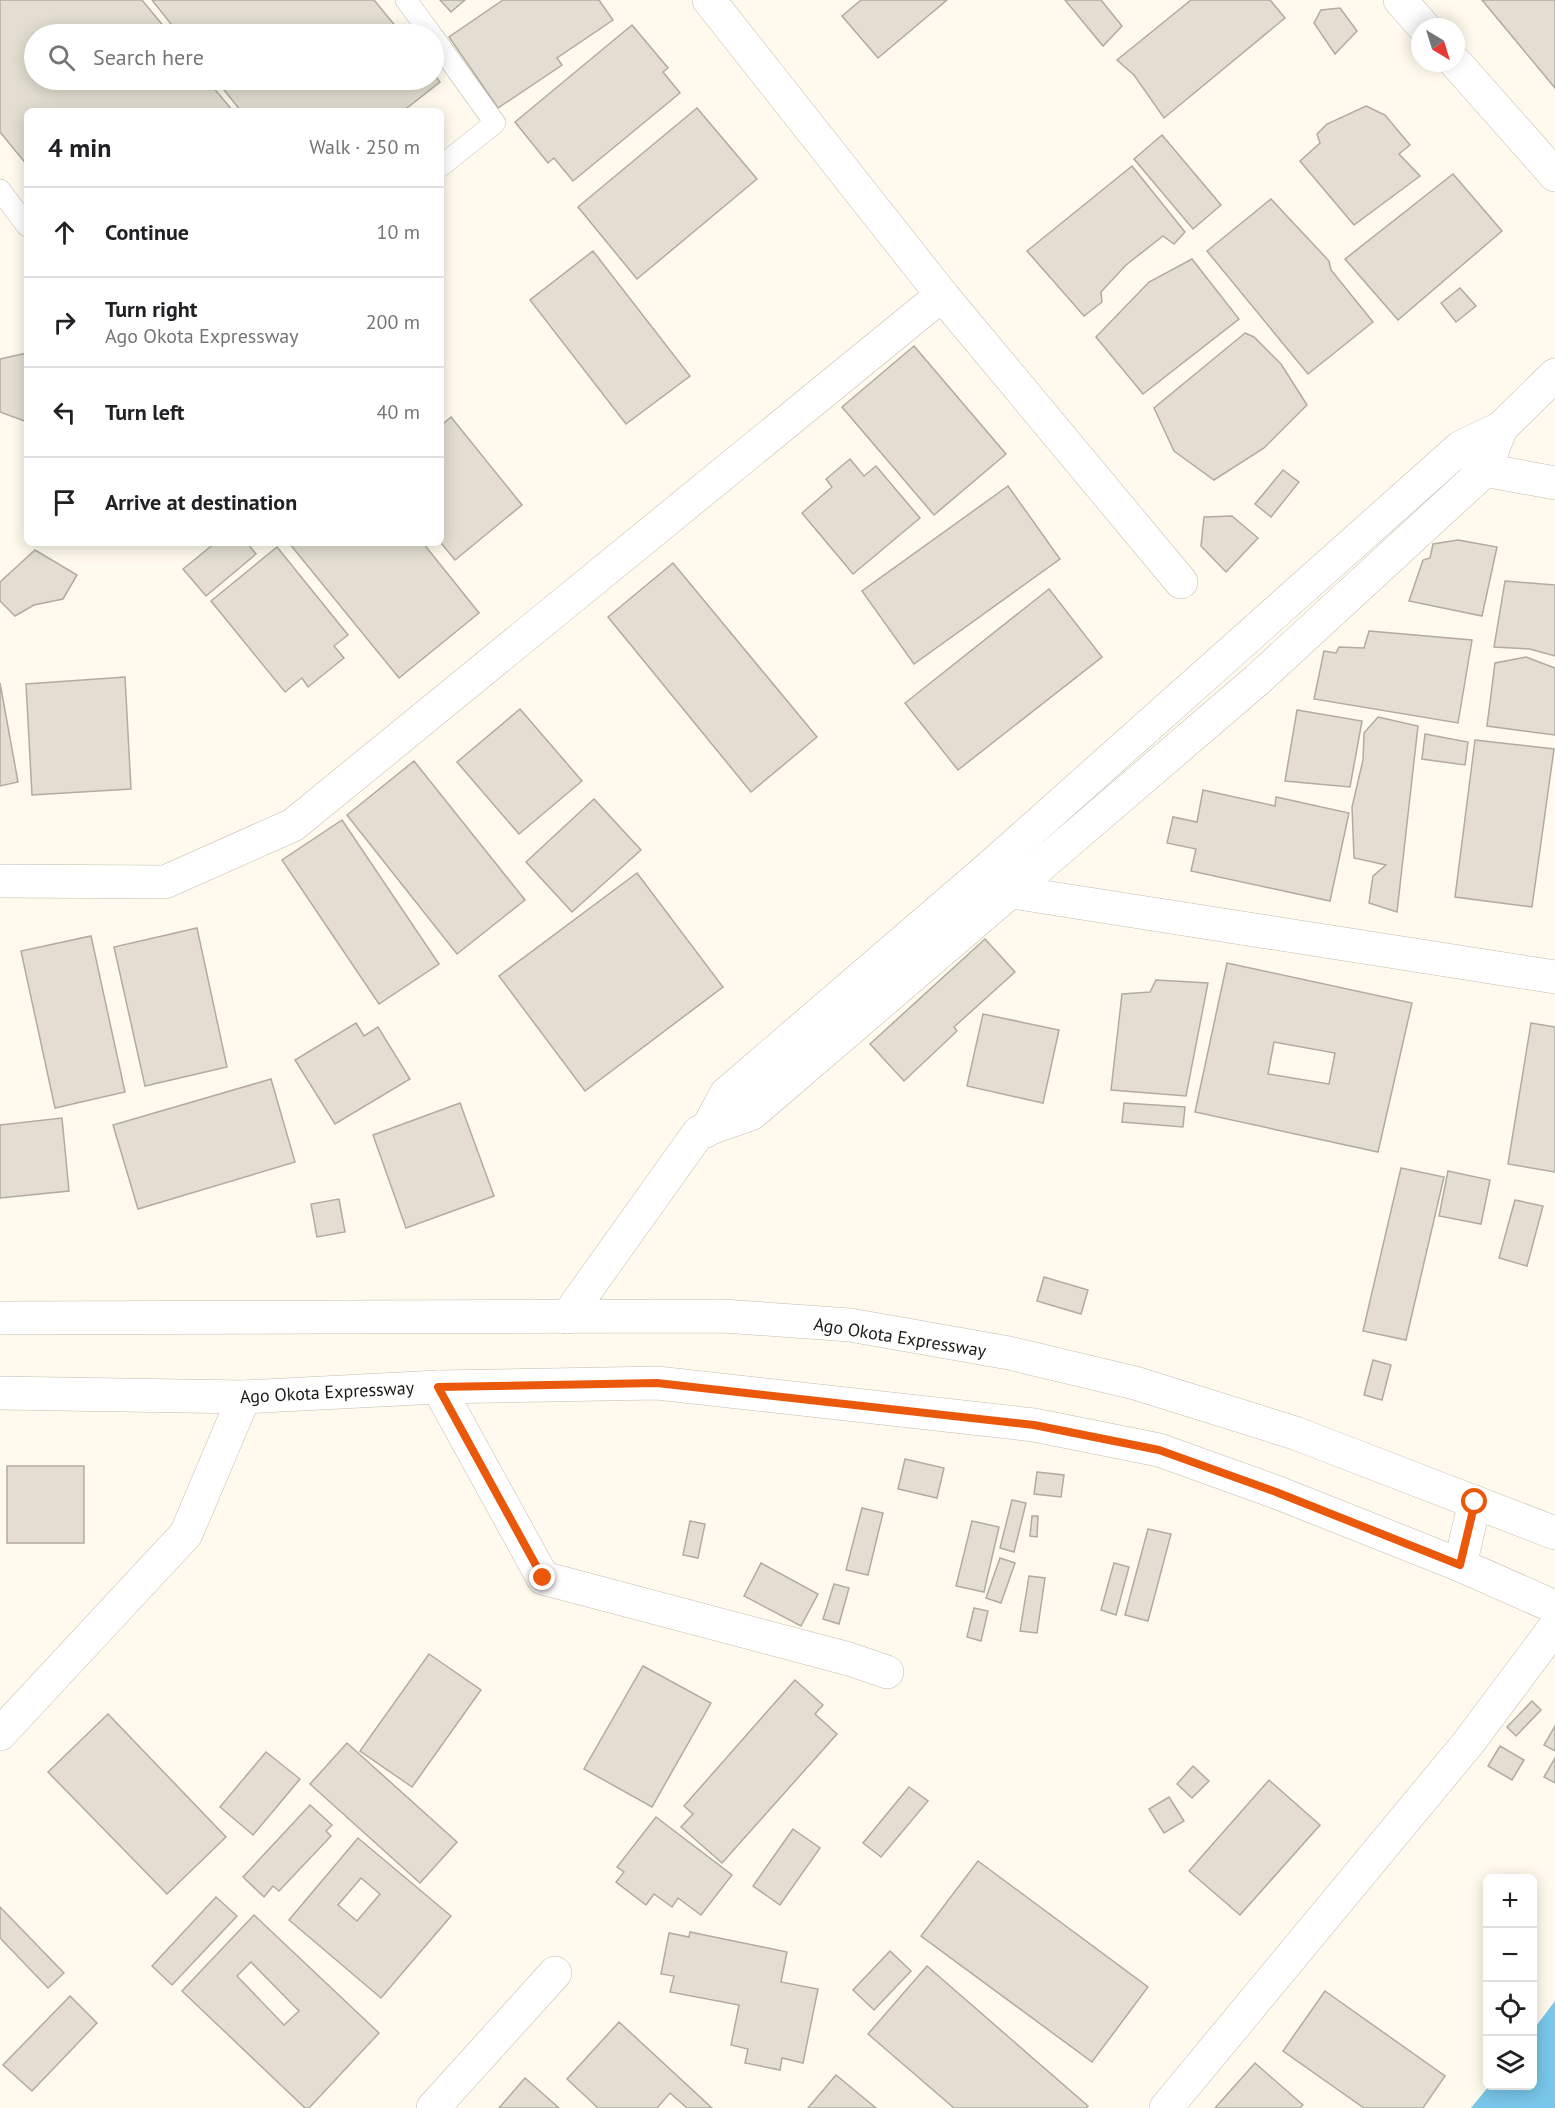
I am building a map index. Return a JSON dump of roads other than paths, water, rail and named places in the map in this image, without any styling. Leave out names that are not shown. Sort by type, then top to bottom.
[{"type":"street","points":[[709,0],[942,295],[1180,582]]},
{"type":"street","points":[[1400,0],[1416,18]]},
{"type":"street","points":[[1464,72],[1555,175]]},
{"type":"street","points":[[0,881],[165,882],[293,825],[942,295]]},
{"type":"street","points":[[706,1131],[726,1094],[990,867],[1461,447],[1502,428],[1555,375]]},
{"type":"street","points":[[567,1317],[699,1131],[706,1131],[751,1114],[1257,680],[1485,470],[1502,428]]},
{"type":"street","points":[[1461,447],[1485,470],[1555,483]]},
{"type":"street","points":[[990,867],[1012,892],[1555,977]]},
{"type":"street","name":"Ago Okota Expressway","points":[[0,1318],[723,1317],[850,1325],[1009,1353],[1135,1383],[1295,1433],[1555,1533]]},
{"type":"street","name":"Ago Okota Expressway","points":[[0,1393],[244,1397],[438,1387],[657,1383],[1034,1425],[1159,1450],[1276,1492],[1460,1565],[1555,1606]]},
{"type":"street","points":[[438,1387],[543,1578],[849,1659],[886,1672]]},
{"type":"street","points":[[0,1734],[186,1534],[244,1397]]},
{"type":"street","points":[[1460,1565],[1475,1502]]},
{"type":"street","points":[[1166,2108],[1468,1742],[1555,1627]]},
{"type":"street","points":[[433,2108],[555,1973]]},
{"type":"lane","points":[[406,0],[424,24]]},
{"type":"lane","points":[[444,52],[495,123],[444,164]]},
{"type":"lane","points":[[0,190],[24,222]]},
{"type":"water","points":[[1555,2001],[1555,2108],[1471,2108],[1486,2090],[1537,2090],[1537,2025]]}]
